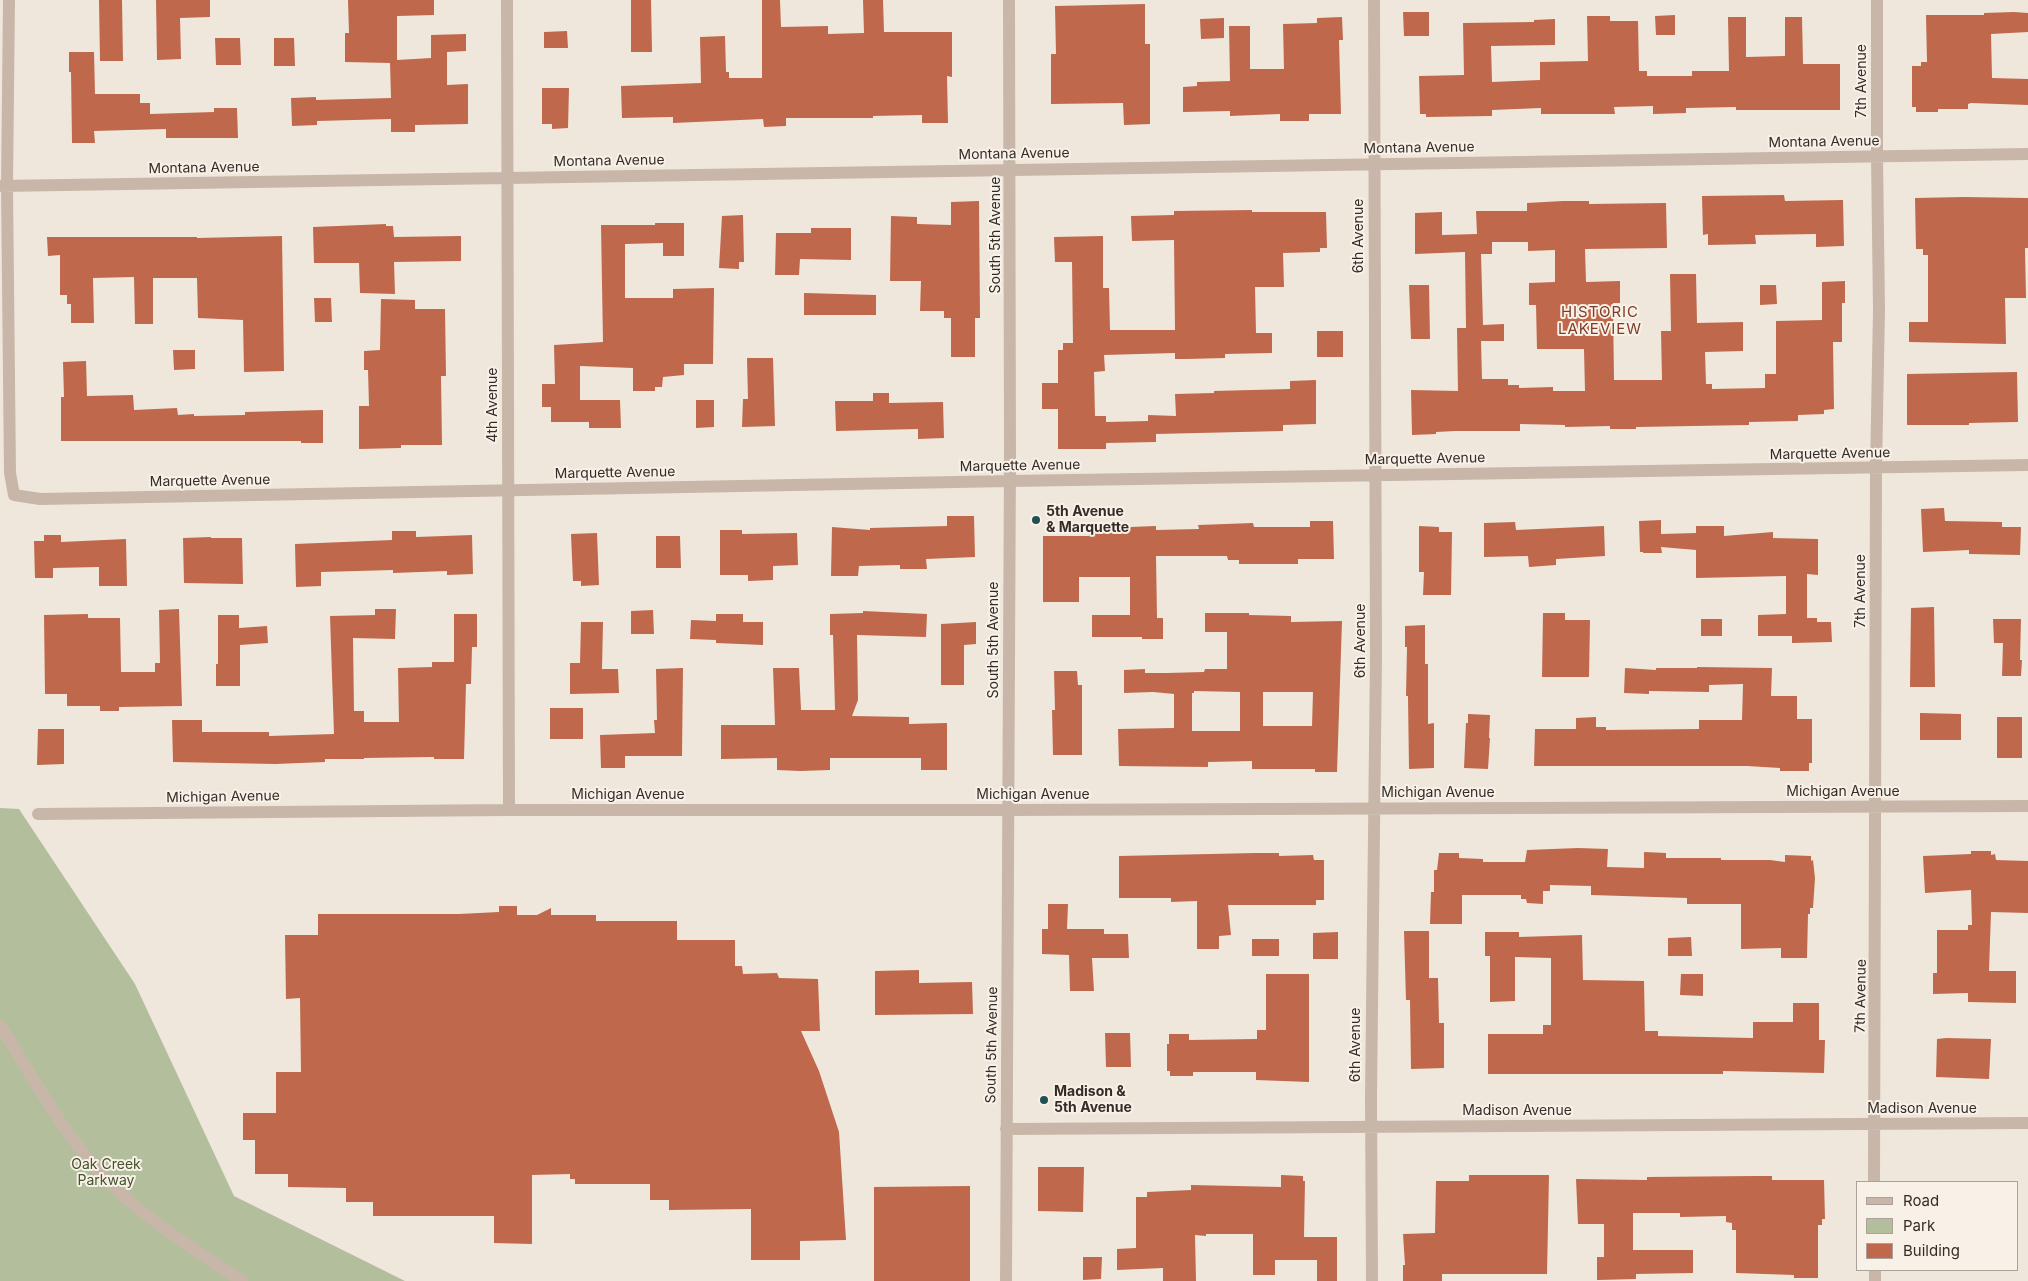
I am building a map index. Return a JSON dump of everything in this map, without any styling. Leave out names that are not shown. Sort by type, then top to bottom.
[{"type":"street","points":[[4,186],[9,0]]},
{"type":"street","name":"4th Avenue","points":[[507,0],[509,810]]},
{"type":"street","name":"South 5th Avenue","points":[[1006,1281],[1011,169],[1009,0]]},
{"type":"street","name":"6th Avenue","points":[[1372,1281],[1371,1126],[1376,656],[1374,0]]},
{"type":"street","name":"7th Avenue","points":[[1874,1181],[1876,961],[1874,807],[1879,310],[1877,0]]},
{"type":"street","name":"Montana Avenue","points":[[4,186],[2028,154]]},
{"type":"street","name":"Marquette Avenue","points":[[4,186],[10,473],[14,495],[40,499],[2028,465]]},
{"type":"street","name":"Michigan Avenue","points":[[38,814],[509,810],[2028,806]]},
{"type":"street","points":[[0,1025],[63,1127],[87,1158],[113,1186],[140,1210],[242,1281]]},
{"type":"street","name":"Madison Avenue","points":[[1006,1129],[2028,1123]]},
{"type":"green space","name":"Oak Creek Parkway","points":[[0,808],[19,809],[135,984],[234,1196],[405,1281],[0,1281]]},
{"type":"building","points":[[99,0],[122,0],[123,61],[100,61]]},
{"type":"building","points":[[156,0],[210,0],[210,17],[180,18],[181,59],[157,60]]},
{"type":"building","points":[[348,0],[434,0],[434,15],[397,16],[397,60],[431,58],[431,35],[466,34],[466,51],[447,52],[447,85],[468,84],[468,124],[415,125],[415,132],[391,132],[391,119],[317,121],[317,125],[292,126],[291,98],[316,97],[316,100],[391,98],[390,63],[345,62],[345,33],[349,33]]},
{"type":"building","points":[[631,0],[651,0],[652,52],[631,52]]},
{"type":"building","points":[[762,0],[780,0],[781,27],[828,26],[828,34],[864,33],[863,0],[883,0],[884,32],[952,32],[952,77],[947,76],[948,123],[922,123],[922,115],[873,116],[873,118],[786,118],[786,126],[764,127],[763,119],[673,123],[673,117],[622,118],[621,86],[701,83],[700,37],[725,36],[726,72],[729,72],[729,78],[762,78]]},
{"type":"building","points":[[1145,4],[1145,44],[1150,44],[1150,124],[1124,125],[1123,103],[1051,104],[1051,54],[1056,54],[1055,6]]},
{"type":"building","points":[[1403,12],[1429,12],[1429,36],[1404,36]]},
{"type":"building","points":[[1984,13],[2028,13],[2028,32],[1991,34],[1992,78],[2028,79],[2028,105],[1971,103],[1968,104],[1968,109],[1938,109],[1938,112],[1916,112],[1916,107],[1912,107],[1912,66],[1921,66],[1921,62],[1927,62],[1926,15],[1984,15]]},
{"type":"building","points":[[1675,15],[1675,35],[1656,35],[1655,16]]},
{"type":"building","points":[[1587,16],[1610,16],[1610,21],[1638,21],[1639,71],[1647,71],[1647,76],[1692,76],[1692,71],[1729,71],[1728,17],[1746,17],[1746,57],[1785,56],[1785,17],[1802,17],[1803,64],[1840,64],[1840,110],[1736,110],[1736,107],[1686,108],[1686,113],[1653,114],[1653,106],[1614,107],[1615,114],[1541,114],[1541,108],[1492,110],[1492,116],[1426,117],[1426,114],[1420,114],[1419,76],[1464,75],[1463,23],[1534,22],[1534,20],[1555,19],[1555,45],[1491,46],[1492,82],[1540,80],[1540,62],[1588,61]]},
{"type":"building","points":[[1342,17],[1343,40],[1339,40],[1341,114],[1309,114],[1309,121],[1280,121],[1280,114],[1230,116],[1230,111],[1183,112],[1183,87],[1197,86],[1197,82],[1230,81],[1229,26],[1250,26],[1250,69],[1284,69],[1283,24],[1317,23],[1317,18]]},
{"type":"building","points":[[1224,18],[1224,38],[1201,39],[1200,19]]},
{"type":"building","points":[[567,31],[568,48],[544,48],[544,32]]},
{"type":"building","points":[[215,38],[240,38],[241,65],[216,65]]},
{"type":"building","points":[[274,38],[294,38],[295,66],[274,66]]},
{"type":"building","points":[[69,52],[94,52],[95,94],[140,94],[140,103],[150,103],[150,114],[214,112],[214,108],[237,108],[238,138],[166,138],[166,129],[94,131],[95,143],[72,143]]},
{"type":"building","points":[[542,88],[569,88],[568,128],[552,129],[552,124],[542,124]]},
{"type":"building","points":[[1784,195],[1785,201],[1843,200],[1844,246],[1816,247],[1816,234],[1755,235],[1756,244],[1708,245],[1708,234],[1703,235],[1702,196]]},
{"type":"building","points":[[1915,198],[2028,198],[2028,248],[2025,248],[2026,298],[2005,298],[2006,344],[1909,342],[1909,322],[1928,322],[1928,255],[1923,255],[1923,249],[1916,249]]},
{"type":"building","points":[[979,201],[980,318],[975,318],[975,357],[951,357],[951,318],[944,318],[944,311],[920,311],[921,281],[890,281],[891,216],[917,217],[917,224],[951,225],[951,202]]},
{"type":"building","points":[[1589,201],[1589,204],[1666,203],[1667,248],[1585,249],[1586,282],[1620,281],[1620,303],[1613,303],[1614,380],[1662,380],[1661,331],[1671,331],[1670,274],[1696,274],[1697,323],[1743,322],[1743,351],[1705,352],[1706,384],[1712,384],[1712,389],[1765,388],[1765,374],[1776,374],[1776,321],[1822,320],[1822,282],[1845,281],[1845,303],[1842,303],[1842,342],[1833,342],[1834,409],[1824,410],[1824,414],[1798,415],[1798,421],[1749,422],[1749,425],[1610,429],[1610,426],[1565,427],[1565,425],[1520,424],[1520,431],[1455,431],[1412,435],[1411,390],[1458,391],[1457,328],[1466,328],[1465,252],[1415,254],[1415,213],[1442,212],[1442,235],[1477,234],[1476,211],[1527,211],[1527,203]],"holes":[[[1492,242],[1528,242],[1528,251],[1555,250],[1555,282],[1529,283],[1529,305],[1536,305],[1537,349],[1584,349],[1585,391],[1553,391],[1553,387],[1519,388],[1519,385],[1508,385],[1508,379],[1482,379],[1481,341],[1504,341],[1504,324],[1483,325],[1481,254],[1492,254]]]},
{"type":"building","points":[[1252,210],[1252,212],[1326,212],[1327,248],[1320,248],[1320,252],[1283,253],[1284,287],[1255,287],[1256,333],[1272,333],[1272,353],[1225,354],[1225,358],[1187,359],[1175,359],[1175,353],[1104,355],[1105,371],[1094,372],[1095,416],[1106,416],[1106,422],[1148,421],[1148,415],[1176,416],[1175,394],[1290,389],[1290,381],[1316,380],[1316,424],[1283,425],[1283,431],[1156,434],[1156,442],[1106,443],[1106,449],[1058,449],[1058,409],[1042,409],[1042,383],[1058,383],[1058,350],[1063,350],[1063,343],[1073,343],[1072,262],[1055,262],[1054,237],[1103,236],[1103,288],[1109,288],[1110,330],[1175,330],[1174,240],[1132,241],[1131,216],[1174,215],[1174,211]]},
{"type":"building","points":[[743,215],[744,262],[739,262],[739,269],[719,268],[722,216]]},
{"type":"building","points":[[655,223],[684,223],[684,256],[663,256],[663,243],[625,244],[625,298],[673,298],[673,289],[714,288],[713,364],[684,364],[684,375],[663,377],[662,387],[655,387],[655,391],[633,391],[633,368],[580,366],[580,400],[620,400],[621,428],[589,428],[589,422],[551,422],[551,407],[542,407],[542,384],[555,384],[554,345],[603,342],[601,225],[655,225]]},
{"type":"building","points":[[386,224],[386,226],[393,226],[394,237],[461,236],[461,261],[394,262],[395,294],[360,293],[359,263],[314,263],[313,227]]},
{"type":"building","points":[[811,228],[851,228],[851,260],[800,259],[799,275],[775,275],[776,233],[811,233]]},
{"type":"building","points":[[282,236],[284,371],[244,372],[243,320],[198,318],[197,278],[153,278],[153,324],[135,324],[134,277],[93,278],[94,323],[71,323],[71,304],[67,304],[67,295],[60,295],[60,255],[48,256],[47,237],[197,238]]},
{"type":"building","points":[[1409,285],[1429,285],[1430,339],[1411,339]]},
{"type":"building","points":[[1760,285],[1776,285],[1777,304],[1760,305]]},
{"type":"building","points":[[804,293],[876,295],[876,315],[804,315]]},
{"type":"building","points":[[314,298],[331,298],[332,322],[315,322]]},
{"type":"building","points":[[381,299],[415,300],[415,309],[445,309],[446,376],[441,376],[442,445],[401,445],[401,448],[359,449],[359,406],[369,406],[368,370],[364,370],[364,351],[380,350]]},
{"type":"building","points":[[1317,331],[1343,331],[1343,357],[1317,357]]},
{"type":"building","points":[[173,350],[195,350],[195,369],[174,370]]},
{"type":"building","points":[[747,358],[773,358],[775,426],[742,427],[743,399],[748,399]]},
{"type":"building","points":[[86,361],[87,396],[133,395],[134,410],[177,408],[178,415],[194,414],[194,416],[245,415],[245,412],[323,410],[323,443],[301,443],[301,441],[61,441],[61,397],[64,397],[63,362]]},
{"type":"building","points":[[2017,372],[2018,422],[1969,423],[1969,425],[1907,425],[1907,374]]},
{"type":"building","points":[[873,393],[889,393],[889,403],[943,402],[944,438],[918,439],[918,429],[836,431],[835,401],[873,401]]},
{"type":"building","points":[[696,400],[714,400],[714,427],[696,428]]},
{"type":"building","points":[[1944,508],[1945,521],[2002,522],[2002,527],[2021,527],[2020,555],[1969,554],[1969,550],[1923,552],[1921,509]]},
{"type":"building","points":[[947,516],[974,516],[975,557],[926,559],[927,569],[900,569],[900,565],[859,566],[858,576],[831,576],[832,527],[870,530],[870,528],[947,526]]},
{"type":"building","points":[[1661,520],[1661,534],[1696,533],[1696,526],[1724,526],[1724,536],[1773,532],[1773,538],[1818,539],[1818,575],[1807,574],[1807,618],[1817,618],[1817,622],[1831,622],[1832,642],[1792,643],[1792,636],[1758,636],[1758,615],[1786,614],[1786,576],[1696,578],[1696,550],[1661,547],[1662,553],[1640,552],[1639,521]]},
{"type":"building","points":[[1310,521],[1333,521],[1334,559],[1298,559],[1298,564],[1239,564],[1239,560],[1228,560],[1227,556],[1156,556],[1157,618],[1163,618],[1163,639],[1092,637],[1092,615],[1130,615],[1130,577],[1079,577],[1079,602],[1043,602],[1043,536],[1089,536],[1089,530],[1130,531],[1130,527],[1156,526],[1156,530],[1199,529],[1198,525],[1253,523],[1254,527],[1310,527]]},
{"type":"building","points":[[1515,522],[1516,530],[1604,526],[1605,556],[1556,559],[1556,565],[1529,567],[1528,556],[1484,557],[1484,523]]},
{"type":"building","points":[[1419,526],[1439,527],[1439,532],[1452,532],[1451,595],[1423,595],[1424,572],[1419,572]]},
{"type":"building","points":[[720,530],[742,530],[742,534],[797,533],[798,565],[773,566],[773,580],[748,581],[748,575],[720,575]]},
{"type":"building","points":[[392,531],[416,531],[416,537],[472,535],[473,574],[447,575],[447,571],[393,573],[393,570],[321,572],[321,586],[296,587],[295,544],[392,540]]},
{"type":"building","points":[[597,533],[599,585],[581,586],[581,581],[573,581],[571,534]]},
{"type":"building","points":[[44,535],[61,535],[61,542],[126,539],[127,586],[99,586],[99,567],[53,568],[53,578],[35,578],[34,541],[44,541]]},
{"type":"building","points":[[656,536],[680,536],[681,568],[656,568]]},
{"type":"building","points":[[183,538],[242,538],[243,584],[184,583]]},
{"type":"building","points":[[1934,607],[1935,687],[1910,687],[1911,608]]},
{"type":"building","points":[[179,609],[182,706],[119,707],[119,711],[100,711],[100,706],[67,706],[67,694],[45,694],[44,615],[88,614],[88,618],[120,618],[121,672],[155,672],[155,663],[160,663],[159,610]]},
{"type":"building","points":[[375,609],[396,609],[395,639],[353,638],[354,711],[364,711],[364,722],[399,722],[398,668],[432,667],[432,662],[454,662],[454,614],[477,614],[477,647],[472,647],[471,684],[466,684],[464,759],[434,759],[434,757],[325,759],[325,762],[275,764],[173,762],[172,720],[202,720],[202,732],[269,732],[269,736],[334,734],[330,616],[375,615]]},
{"type":"building","points":[[653,610],[654,634],[631,634],[631,611]]},
{"type":"building","points":[[863,611],[927,614],[926,637],[857,635],[858,700],[852,716],[909,717],[909,724],[947,723],[947,770],[921,770],[921,758],[830,758],[830,770],[800,771],[777,770],[777,758],[721,759],[721,725],[775,725],[773,668],[799,668],[801,710],[835,710],[833,635],[830,635],[830,614],[863,613]]},
{"type":"building","points":[[1205,613],[1249,613],[1249,615],[1291,616],[1291,622],[1342,621],[1337,772],[1315,772],[1315,769],[1252,769],[1252,761],[1208,762],[1208,767],[1119,766],[1118,729],[1174,728],[1174,694],[1153,692],[1124,693],[1124,670],[1145,669],[1145,673],[1167,673],[1227,669],[1227,632],[1205,632]],"holes":[[[1194,691],[1240,692],[1240,731],[1192,731],[1192,693]],[[1263,692],[1313,692],[1312,726],[1263,726]]]},
{"type":"building","points":[[1543,613],[1565,613],[1565,620],[1590,620],[1589,677],[1542,677]]},
{"type":"building","points":[[716,614],[743,614],[743,622],[763,622],[763,645],[716,643],[716,640],[690,639],[691,620],[716,621]]},
{"type":"building","points":[[218,615],[239,615],[239,628],[267,626],[268,643],[240,645],[240,686],[216,686]]},
{"type":"building","points":[[1701,619],[1722,619],[1722,636],[1701,636]]},
{"type":"building","points":[[1993,619],[2021,619],[2021,676],[2002,676],[2003,643],[1994,643]]},
{"type":"building","points":[[581,622],[603,622],[602,669],[618,669],[619,693],[570,694],[570,663],[580,663]]},
{"type":"building","points":[[976,622],[976,644],[964,645],[964,685],[941,685],[941,624]]},
{"type":"building","points":[[1425,625],[1425,664],[1428,664],[1428,724],[1434,723],[1434,768],[1409,769],[1405,626]]},
{"type":"building","points":[[683,668],[682,756],[625,756],[625,768],[601,768],[600,735],[655,733],[654,720],[657,720],[656,669]]},
{"type":"building","points":[[1625,668],[1656,670],[1656,668],[1772,668],[1771,696],[1797,696],[1797,719],[1812,719],[1812,763],[1809,763],[1809,771],[1780,771],[1780,768],[1747,766],[1534,766],[1535,729],[1576,729],[1576,718],[1596,717],[1596,727],[1606,727],[1606,730],[1699,729],[1699,720],[1742,720],[1743,684],[1709,685],[1709,692],[1649,691],[1649,694],[1624,693]]},
{"type":"building","points":[[1054,671],[1077,671],[1078,685],[1082,685],[1082,755],[1053,755],[1052,710],[1055,710]]},
{"type":"building","points":[[550,708],[583,708],[583,739],[550,739]]},
{"type":"building","points":[[1920,713],[1961,714],[1961,740],[1920,740]]},
{"type":"building","points":[[1468,714],[1490,715],[1488,769],[1464,768]]},
{"type":"building","points":[[1997,717],[2022,717],[2022,758],[1997,758]]},
{"type":"building","points":[[38,729],[64,729],[64,764],[37,765]]},
{"type":"building","points":[[1608,849],[1607,867],[1644,868],[1644,852],[1666,853],[1666,858],[1721,858],[1721,860],[1770,860],[1785,862],[1785,855],[1811,856],[1815,878],[1813,908],[1810,908],[1810,914],[1808,914],[1807,958],[1781,958],[1781,948],[1741,949],[1741,904],[1687,904],[1687,898],[1591,895],[1591,886],[1550,885],[1550,891],[1543,891],[1543,904],[1527,903],[1526,899],[1521,899],[1521,895],[1462,895],[1462,924],[1430,924],[1431,892],[1434,892],[1434,870],[1437,870],[1439,853],[1459,853],[1459,858],[1483,859],[1483,862],[1525,862],[1527,850]]},
{"type":"building","points":[[1971,851],[1991,851],[1991,855],[1995,854],[1996,860],[2028,861],[2028,913],[1991,912],[1989,971],[2016,971],[2016,1003],[1968,1002],[1968,993],[1933,994],[1933,973],[1937,973],[1937,930],[1968,930],[1968,925],[1972,925],[1971,890],[1925,893],[1923,856],[1971,854]]},
{"type":"building","points":[[1279,853],[1279,856],[1313,855],[1314,860],[1324,860],[1324,900],[1316,900],[1316,905],[1228,905],[1231,935],[1219,936],[1219,949],[1197,949],[1197,901],[1171,902],[1171,898],[1119,898],[1119,856]]},
{"type":"building","points":[[1048,904],[1068,904],[1067,929],[1104,929],[1104,934],[1128,934],[1129,958],[1092,958],[1094,991],[1070,991],[1069,955],[1042,954],[1042,929],[1048,929]]},
{"type":"building","points":[[499,906],[517,906],[517,915],[537,915],[551,908],[551,915],[596,915],[596,921],[677,921],[677,940],[735,940],[735,966],[742,966],[743,974],[777,973],[779,978],[818,979],[820,1031],[801,1031],[819,1071],[839,1132],[846,1240],[800,1241],[800,1260],[751,1260],[751,1209],[669,1210],[669,1200],[650,1200],[650,1184],[575,1184],[575,1179],[570,1179],[570,1174],[532,1175],[532,1244],[494,1243],[494,1216],[373,1216],[373,1202],[346,1202],[346,1188],[288,1187],[288,1174],[255,1174],[255,1140],[243,1140],[243,1113],[276,1113],[276,1072],[301,1072],[300,998],[286,999],[285,935],[318,935],[318,914],[459,914],[499,912]]},
{"type":"building","points":[[1404,931],[1429,931],[1429,978],[1438,978],[1439,1023],[1444,1023],[1444,1068],[1411,1069],[1410,1000],[1406,1000]]},
{"type":"building","points":[[1338,932],[1338,959],[1313,959],[1313,933]]},
{"type":"building","points":[[1485,932],[1519,932],[1519,937],[1582,935],[1583,980],[1644,981],[1645,1031],[1658,1031],[1658,1036],[1753,1038],[1753,1022],[1793,1022],[1793,1003],[1819,1003],[1819,1040],[1825,1040],[1824,1073],[1723,1071],[1723,1074],[1488,1074],[1488,1034],[1543,1034],[1543,1025],[1551,1025],[1551,958],[1515,957],[1515,1001],[1490,1002],[1490,956],[1485,956]]},
{"type":"building","points":[[1691,937],[1692,956],[1668,956],[1668,938]]},
{"type":"building","points":[[1252,939],[1279,939],[1279,956],[1252,956]]},
{"type":"building","points":[[919,970],[919,983],[972,982],[973,1014],[875,1015],[875,971]]},
{"type":"building","points":[[1266,974],[1309,974],[1309,1082],[1256,1080],[1256,1072],[1193,1072],[1193,1076],[1170,1076],[1170,1071],[1167,1071],[1169,1034],[1189,1034],[1189,1040],[1257,1039],[1257,1030],[1266,1030]]},
{"type":"building","points":[[1681,974],[1703,974],[1703,996],[1680,995]]},
{"type":"building","points":[[1105,1033],[1130,1033],[1131,1067],[1106,1067]]},
{"type":"building","points":[[1937,1039],[1991,1039],[1989,1079],[1936,1077]]},
{"type":"building","points":[[1038,1167],[1084,1167],[1083,1212],[1038,1211]]},
{"type":"building","points":[[1281,1175],[1303,1176],[1303,1181],[1305,1181],[1304,1237],[1337,1237],[1337,1281],[1317,1281],[1317,1260],[1275,1260],[1275,1275],[1253,1275],[1253,1234],[1195,1235],[1196,1281],[1163,1281],[1163,1268],[1117,1270],[1117,1249],[1136,1248],[1136,1197],[1147,1197],[1147,1192],[1191,1190],[1191,1185],[1281,1187]]},
{"type":"building","points":[[1469,1175],[1549,1175],[1547,1274],[1442,1274],[1442,1281],[1403,1281],[1403,1265],[1405,1265],[1403,1234],[1435,1233],[1436,1181],[1469,1181]]},
{"type":"building","points":[[1772,1176],[1772,1180],[1824,1180],[1825,1219],[1822,1219],[1822,1225],[1818,1225],[1818,1278],[1794,1278],[1794,1275],[1736,1273],[1736,1230],[1732,1230],[1732,1223],[1726,1222],[1726,1216],[1680,1217],[1680,1213],[1633,1213],[1633,1250],[1693,1250],[1693,1273],[1636,1274],[1636,1279],[1597,1280],[1597,1257],[1604,1257],[1604,1224],[1578,1224],[1576,1179],[1647,1180],[1647,1177]]},
{"type":"building","points":[[970,1186],[970,1281],[874,1281],[874,1187]]},
{"type":"building","points":[[1083,1257],[1102,1257],[1101,1279],[1083,1280]]},
{"type":"place","name":"5th Avenue & Marquette","points":[[1036,520]]},
{"type":"place","name":"Madison & 5th Avenue","points":[[1044,1100]]},
{"type":"district","name":"HISTORIC LAKEVIEW","points":[[1600,320]]}]
